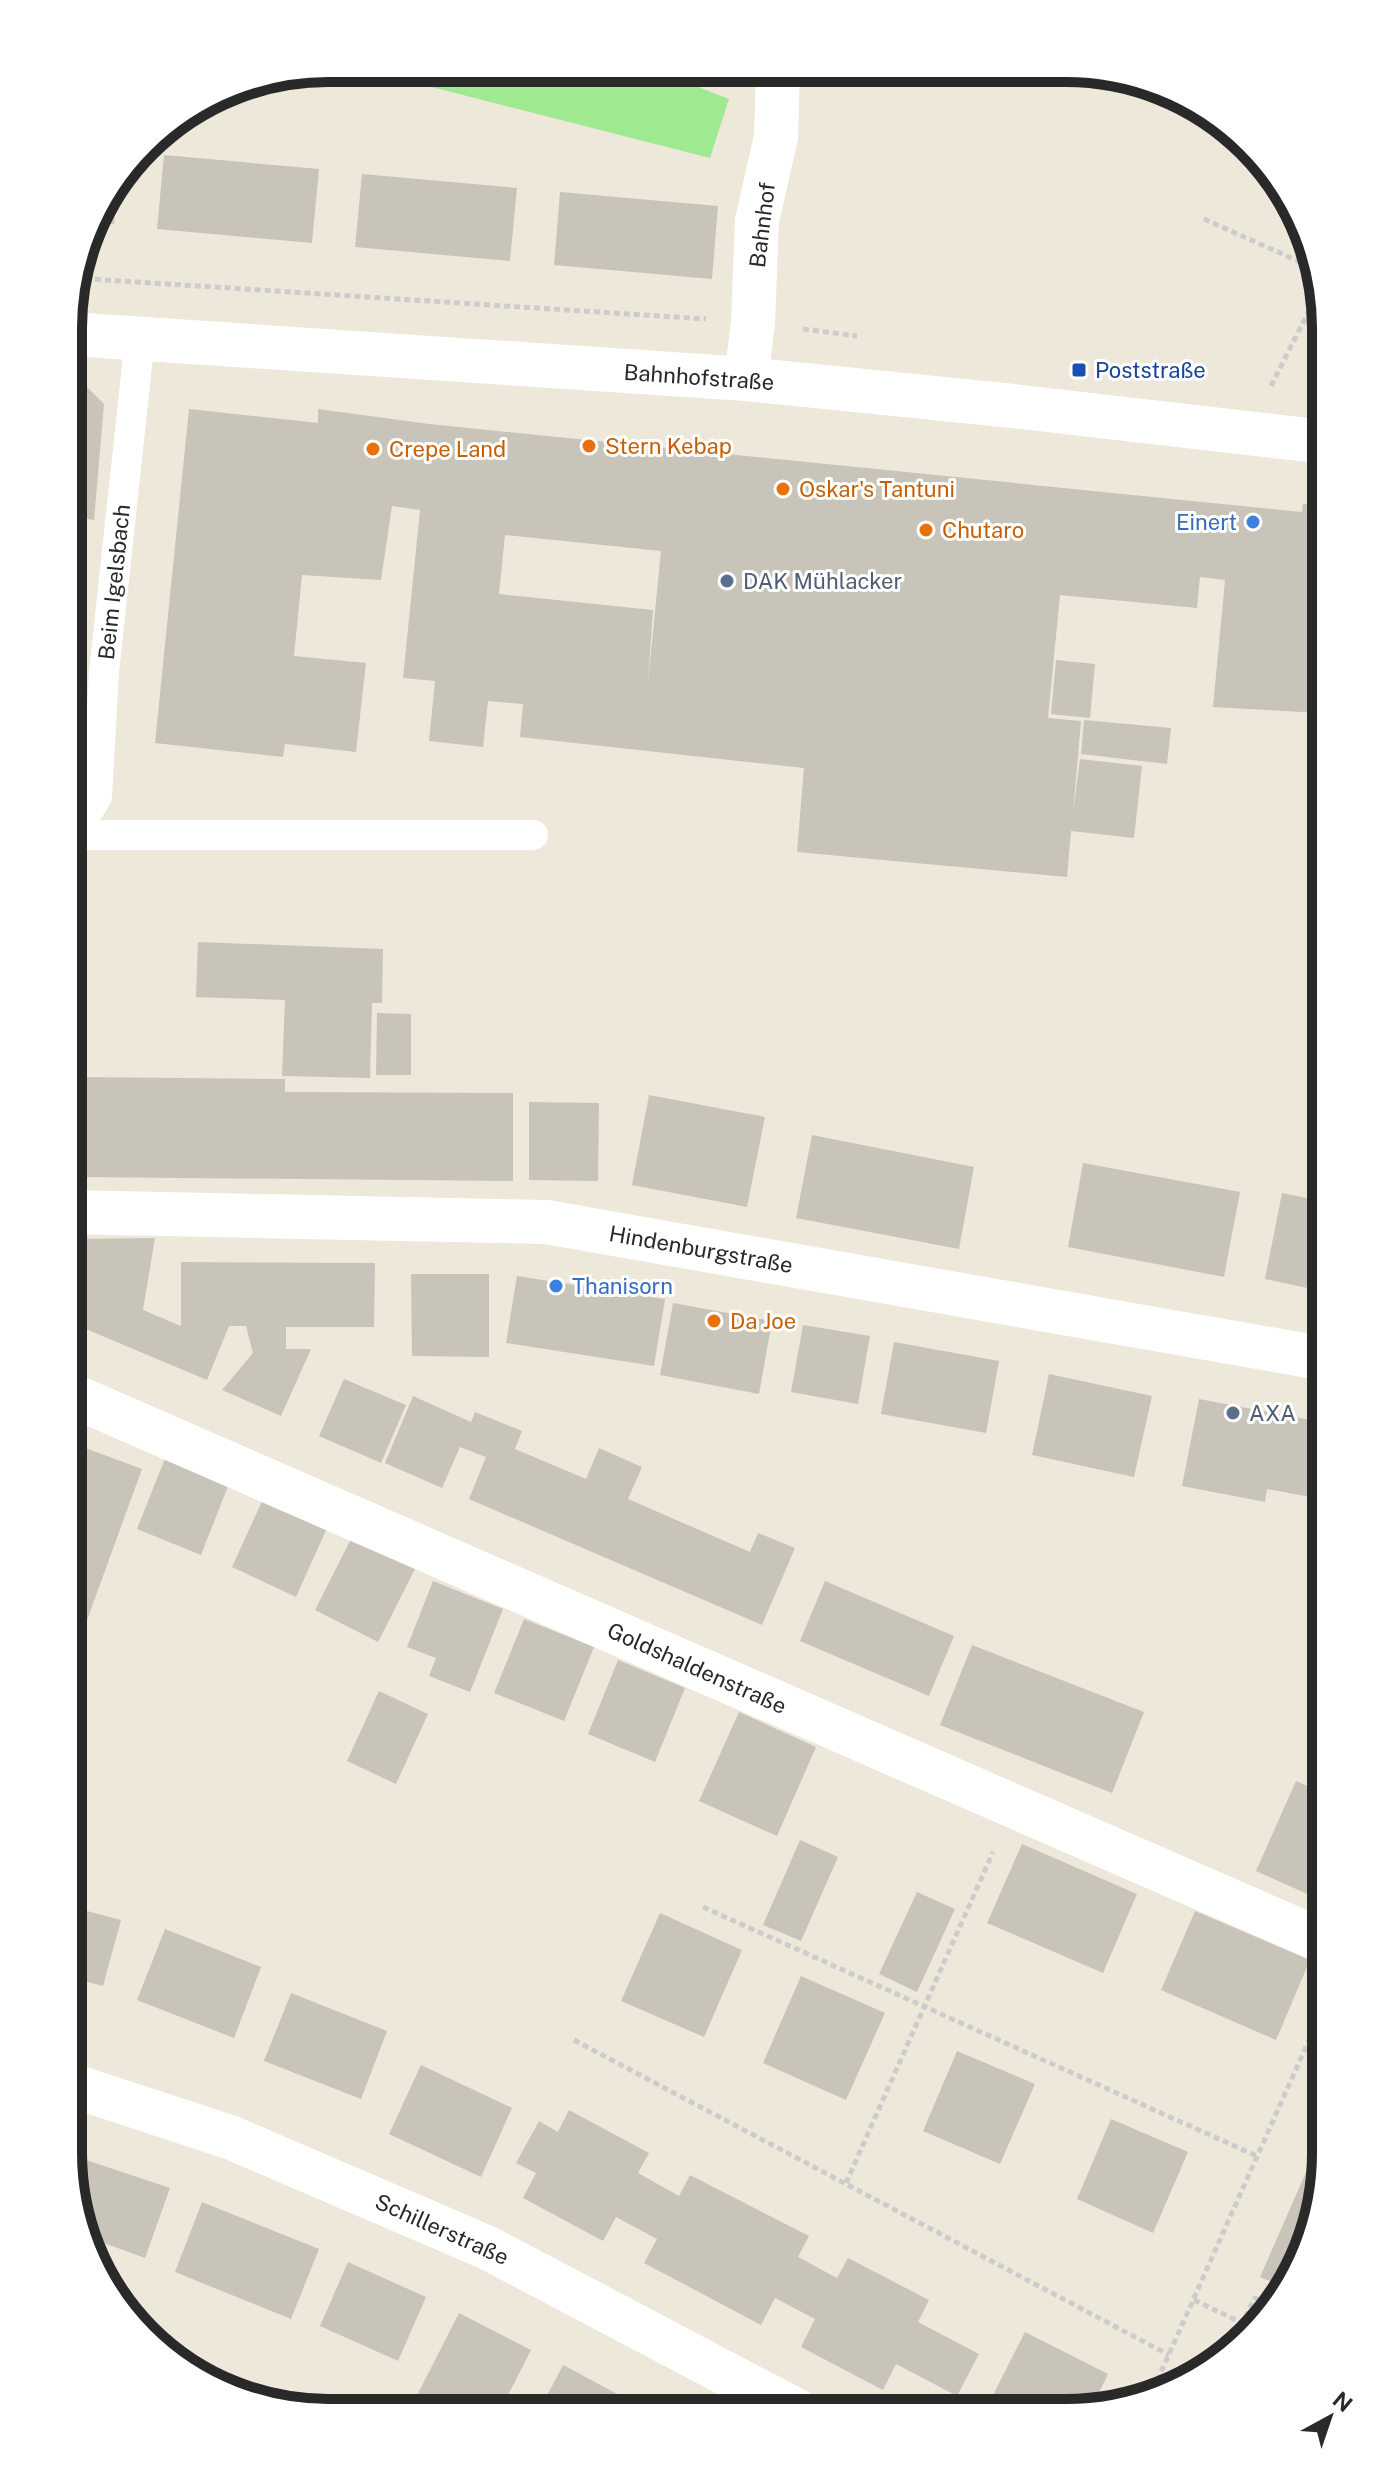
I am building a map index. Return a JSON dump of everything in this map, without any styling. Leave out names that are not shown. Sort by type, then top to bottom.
[{"type":"street","name":"Bahnhof","points":[[746,379],[753,322],[757,221],[776,137],[778,82]]},
{"type":"street","name":"Bahnhofstraße","points":[[82,335],[746,379],[1312,440]]},
{"type":"street","name":"Hindenburgstraße","points":[[82,1212],[546,1222],[1311,1356]]},
{"type":"street","name":"Goldshaldenstraße","points":[[82,1400],[1311,1936]]},
{"type":"street","name":"Schillerstraße","points":[[82,2089],[232,2138],[488,2248],[774,2399]]},
{"type":"lane","name":"Beim Igelsbach","points":[[83,798],[104,672],[140,338]]},
{"type":"lane","points":[[82,835],[533,835]]},
{"type":"path","points":[[1204,219],[1304,264]]},
{"type":"path","points":[[1270,387],[1311,307]]},
{"type":"path","points":[[846,2183],[985,1872]]},
{"type":"path","points":[[703,1907],[1259,2157]]},
{"type":"path","points":[[1157,2381],[1255,2168],[1311,2036]]},
{"type":"path","points":[[574,2040],[1169,2355]]},
{"type":"path","points":[[1194,2300],[1242,2323],[1255,2298],[1262,2302]]},
{"type":"green space","points":[[412,82],[686,82],[729,99],[710,158]]},
{"type":"building","points":[[164,155],[319,169],[312,243],[157,229]]},
{"type":"building","points":[[362,174],[517,188],[510,261],[355,247]]},
{"type":"building","points":[[560,192],[718,206],[712,279],[554,265]]},
{"type":"building","points":[[116,203],[114,224],[106,223]]},
{"type":"building","points":[[82,385],[104,404],[94,520],[82,518]]},
{"type":"building","points":[[189,409],[318,423],[318,409],[429,424],[1302,512],[1303,504],[1312,505],[1312,712],[1213,707],[1225,580],[1200,577],[1197,608],[1060,595],[1048,718],[1081,721],[1073,813],[1080,759],[1142,766],[1134,838],[1071,831],[1067,877],[797,852],[804,768],[520,737],[523,704],[488,701],[483,747],[429,741],[435,681],[403,678],[420,510],[392,506],[381,580],[302,575],[294,656],[366,663],[356,752],[285,744],[283,757],[155,743]],"holes":[[[505,535],[661,551],[648,682],[653,610],[499,594]]]},
{"type":"building","points":[[1056,660],[1095,664],[1090,718],[1051,714]]},
{"type":"building","points":[[1084,720],[1171,728],[1167,764],[1081,754]]},
{"type":"building","points":[[198,942],[383,949],[382,1003],[372,1003],[370,1078],[282,1076],[285,1000],[196,997]]},
{"type":"building","points":[[377,1013],[411,1014],[411,1075],[376,1075]]},
{"type":"building","points":[[82,1077],[285,1079],[285,1092],[513,1093],[513,1181],[82,1177]]},
{"type":"building","points":[[649,1095],[765,1117],[747,1207],[632,1185]]},
{"type":"building","points":[[529,1102],[599,1103],[598,1181],[529,1180]]},
{"type":"building","points":[[812,1135],[974,1167],[959,1249],[796,1218]]},
{"type":"building","points":[[1083,1163],[1240,1192],[1224,1277],[1068,1247]]},
{"type":"building","points":[[1282,1193],[1312,1199],[1311,1289],[1265,1279]]},
{"type":"building","points":[[155,1238],[143,1310],[181,1326],[181,1262],[375,1263],[374,1327],[286,1327],[286,1349],[311,1349],[281,1416],[222,1390],[253,1353],[246,1326],[229,1326],[207,1380],[82,1327],[82,1239]]},
{"type":"building","points":[[411,1274],[489,1274],[489,1357],[412,1356]]},
{"type":"building","points":[[517,1276],[665,1299],[654,1366],[506,1343]]},
{"type":"building","points":[[673,1303],[772,1321],[759,1394],[660,1375]]},
{"type":"building","points":[[803,1325],[870,1336],[858,1404],[791,1392]]},
{"type":"building","points":[[894,1342],[999,1361],[986,1433],[881,1414]]},
{"type":"building","points":[[1049,1374],[1152,1396],[1134,1477],[1032,1455]]},
{"type":"building","points":[[344,1379],[406,1405],[381,1463],[319,1436]]},
{"type":"building","points":[[413,1396],[471,1422],[475,1412],[522,1431],[515,1449],[586,1479],[599,1448],[642,1467],[628,1499],[750,1552],[758,1533],[795,1548],[762,1625],[469,1499],[486,1457],[460,1447],[442,1488],[385,1463]]},
{"type":"building","points":[[1199,1399],[1311,1420],[1311,1497],[1267,1489],[1265,1502],[1182,1486]]},
{"type":"building","points":[[82,1447],[142,1469],[82,1634]]},
{"type":"building","points":[[166,1456],[230,1481],[201,1555],[137,1529]]},
{"type":"building","points":[[263,1499],[327,1528],[296,1597],[232,1567]]},
{"type":"building","points":[[352,1537],[415,1569],[378,1642],[315,1610]]},
{"type":"building","points":[[433,1581],[503,1609],[470,1692],[429,1676],[436,1658],[407,1647]]},
{"type":"building","points":[[825,1581],[954,1636],[929,1696],[800,1641]]},
{"type":"building","points":[[524,1619],[594,1647],[564,1721],[494,1693]]},
{"type":"building","points":[[972,1645],[1144,1712],[1112,1793],[940,1725]]},
{"type":"building","points":[[618,1660],[685,1688],[655,1762],[588,1734]]},
{"type":"building","points":[[379,1691],[428,1714],[396,1784],[347,1761]]},
{"type":"building","points":[[739,1712],[816,1747],[777,1836],[699,1801]]},
{"type":"building","points":[[1296,1781],[1311,1788],[1311,1896],[1256,1871]]},
{"type":"building","points":[[800,1840],[838,1857],[801,1941],[763,1925]]},
{"type":"building","points":[[1022,1844],[1137,1894],[1103,1973],[987,1923]]},
{"type":"building","points":[[917,1892],[955,1909],[917,1992],[879,1974]]},
{"type":"building","points":[[82,1910],[121,1920],[103,1986],[82,1981]]},
{"type":"building","points":[[1195,1911],[1310,1960],[1276,2040],[1161,1990]]},
{"type":"building","points":[[660,1913],[742,1950],[704,2037],[621,2001]]},
{"type":"building","points":[[165,1929],[261,1967],[234,2038],[137,2000]]},
{"type":"building","points":[[801,1976],[885,2013],[846,2100],[763,2063]]},
{"type":"building","points":[[291,1993],[387,2031],[361,2099],[264,2061]]},
{"type":"building","points":[[957,2051],[1035,2084],[1000,2164],[923,2131]]},
{"type":"building","points":[[421,2065],[512,2108],[481,2177],[389,2134]]},
{"type":"building","points":[[569,2110],[649,2153],[638,2173],[679,2196],[690,2175],[809,2236],[798,2257],[837,2278],[848,2258],[929,2300],[918,2322],[979,2354],[957,2396],[896,2364],[883,2390],[801,2347],[815,2319],[775,2298],[761,2325],[644,2263],[657,2239],[616,2217],[603,2241],[523,2198],[536,2173],[516,2163],[539,2121],[558,2132]]},
{"type":"building","points":[[1111,2119],[1188,2152],[1153,2233],[1077,2199]]},
{"type":"building","points":[[82,2159],[170,2188],[145,2258],[99,2241],[90,2217]]},
{"type":"building","points":[[1311,2161],[1307,2201],[1287,2262],[1275,2283],[1260,2277]]},
{"type":"building","points":[[202,2202],[319,2249],[291,2319],[175,2272]]},
{"type":"building","points":[[348,2262],[426,2297],[398,2361],[320,2326]]},
{"type":"building","points":[[459,2313],[531,2350],[506,2399],[415,2399]]},
{"type":"building","points":[[1025,2332],[1108,2374],[1097,2396],[991,2399]]},
{"type":"building","points":[[563,2365],[627,2399],[545,2399]]},
{"type":"place","name":"Poststraße","points":[[1079,370]]},
{"type":"place","name":"Stern Kebap","points":[[589,446]]},
{"type":"place","name":"Crepe Land","points":[[373,449]]},
{"type":"place","name":"Oskar's Tantuni","points":[[783,489]]},
{"type":"place","name":"Einert","points":[[1253,522]]},
{"type":"place","name":"Chutaro","points":[[926,530]]},
{"type":"place","name":"DAK Mühlacker","points":[[727,581]]},
{"type":"place","name":"Thanisorn","points":[[556,1286]]},
{"type":"place","name":"Da Joe","points":[[714,1321]]},
{"type":"place","name":"AXA","points":[[1233,1413]]}]
